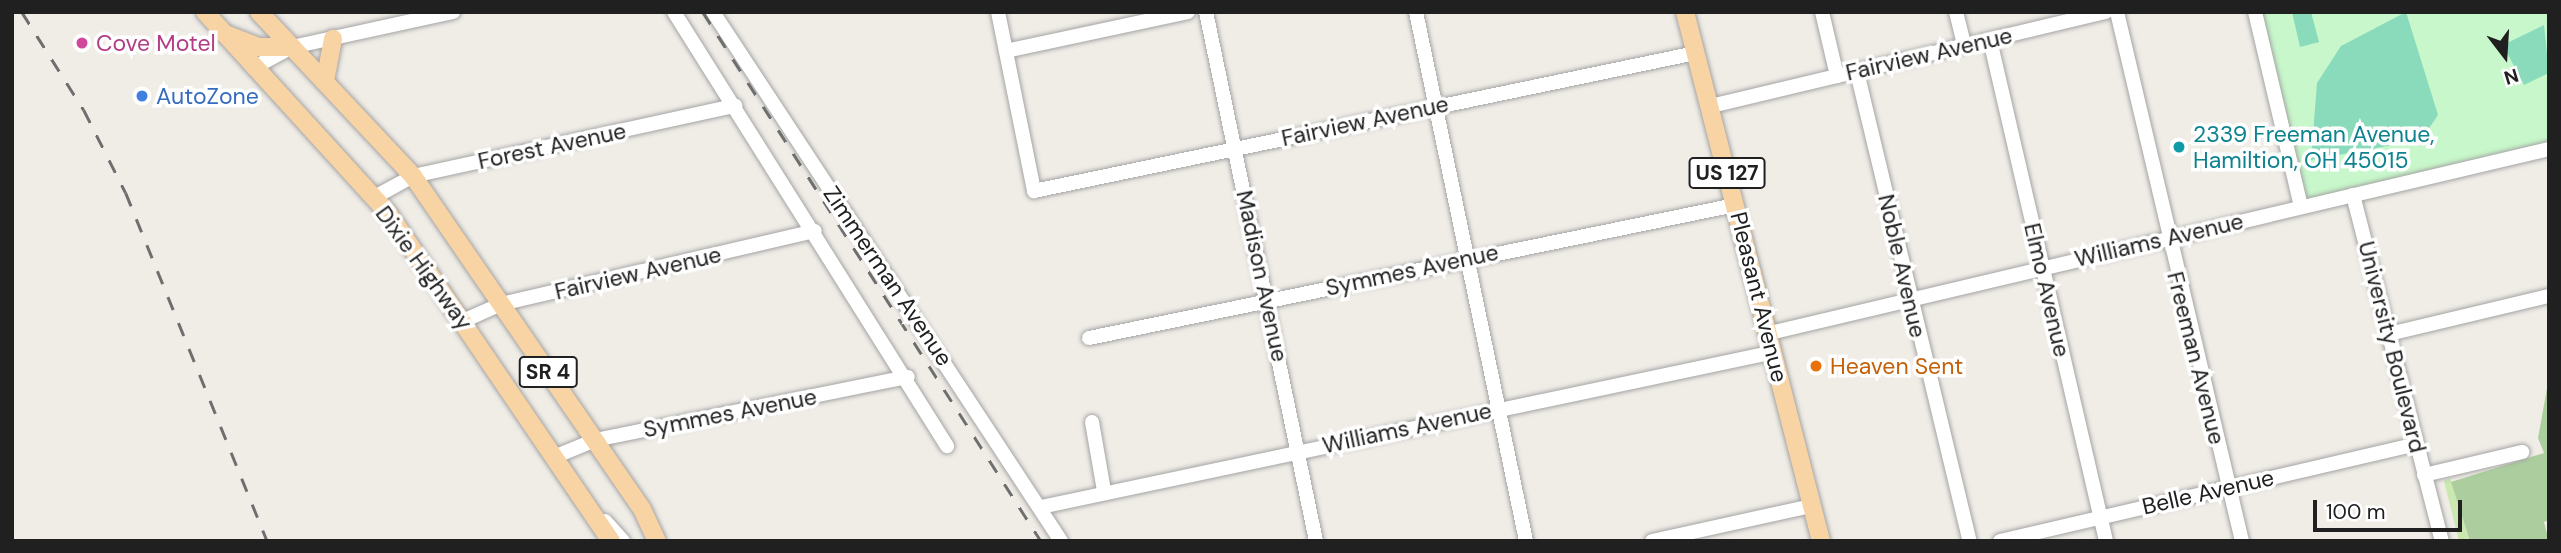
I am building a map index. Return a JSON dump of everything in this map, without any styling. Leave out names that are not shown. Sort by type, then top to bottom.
[{"type":"main road","name":"Dixie Highway","points":[[205,12],[373,198],[463,321],[577,492]]},
{"type":"main road","name":"Dixie Highway","points":[[259,12],[413,176],[642,509]]},
{"type":"main road","name":"Pleasant Avenue","points":[[1685,12],[1770,333],[1821,541]]},
{"type":"main road","points":[[222,32],[259,47],[292,47]]},
{"type":"main road","points":[[325,81],[333,38]]},
{"type":"main road","name":"SR 4","points":[[577,492],[611,541]]},
{"type":"main road","name":"SR 4","points":[[642,509],[657,541]]},
{"type":"street","points":[[253,68],[292,47],[453,12]]},
{"type":"street","name":"Zimmerman Avenue","points":[[674,12],[908,377],[947,446]]},
{"type":"street","name":"Zimmerman Avenue","points":[[712,12],[1061,541]]},
{"type":"street","points":[[998,12],[1006,51],[1188,12]]},
{"type":"street","name":"Madison Avenue","points":[[1206,12],[1316,541]]},
{"type":"street","points":[[1416,12],[1526,541]]},
{"type":"street","points":[[1822,12],[1837,76]]},
{"type":"street","points":[[1956,12],[1964,45]]},
{"type":"street","name":"Fairview Avenue","points":[[1711,106],[2084,15],[2106,12]]},
{"type":"street","name":"Freeman Avenue","points":[[2118,12],[2167,238],[2242,541]]},
{"type":"street","points":[[2255,12],[2301,207]]},
{"type":"street","name":"Elmo Avenue","points":[[1990,40],[2106,541]]},
{"type":"street","name":"Fairview Avenue","points":[[1006,51],[1034,191],[1696,53]]},
{"type":"street","name":"Noble Avenue","points":[[1857,72],[1909,298],[1970,541]]},
{"type":"street","name":"Forest Avenue","points":[[373,198],[413,176],[735,106]]},
{"type":"street","name":"Williams Avenue","points":[[1770,333],[1909,298],[2549,149]]},
{"type":"street","name":"University Boulevard","points":[[2353,195],[2442,541]]},
{"type":"street","name":"Symmes Avenue","points":[[1089,338],[1467,257],[1735,205]]},
{"type":"street","name":"Fairview Avenue","points":[[463,321],[501,304],[815,231]]},
{"type":"street","points":[[2389,334],[2549,296]]},
{"type":"street","name":"Williams Avenue","points":[[1041,507],[1104,491],[1774,352]]},
{"type":"street","name":"Symmes Avenue","points":[[554,457],[595,440],[908,377]]},
{"type":"street","points":[[1092,422],[1104,491]]},
{"type":"street","name":"Belle Avenue","points":[[2000,541],[2416,444]]},
{"type":"street","points":[[2424,475],[2522,452]]},
{"type":"street","name":"Dixie Highway","points":[[577,492],[623,541]]},
{"type":"street","points":[[1652,541],[1811,506]]},
{"type":"street","name":"Dixie Highway","points":[[642,509],[664,541]]},
{"type":"green space","points":[[2255,12],[2549,12],[2549,149],[2301,207]]},
{"type":"green space","points":[[2292,12],[2311,12],[2319,42],[2300,47]]},
{"type":"green space","points":[[2406,12],[2438,115],[2421,140],[2311,160],[2317,83],[2341,46]]},
{"type":"green space","points":[[2544,25],[2549,73],[2524,85],[2503,45]]},
{"type":"green space","points":[[2549,377],[2549,520],[2544,522],[2549,541],[2470,541],[2451,482],[2544,453],[2538,438]]},
{"type":"green space","points":[[2450,478],[2470,541],[2459,541],[2444,481]]},
{"type":"railway","points":[[22,12],[84,110],[126,193],[267,541]]},
{"type":"railway","points":[[703,12],[1041,541]]},
{"type":"place","name":"Cove Motel","points":[[82,43]]},
{"type":"place","name":"AutoZone","points":[[142,96]]},
{"type":"place","name":"2339 Freeman Avenue, Hamiltion, OH 45015","points":[[2179,147]]},
{"type":"place","name":"Heaven Sent","points":[[1816,366]]}]
